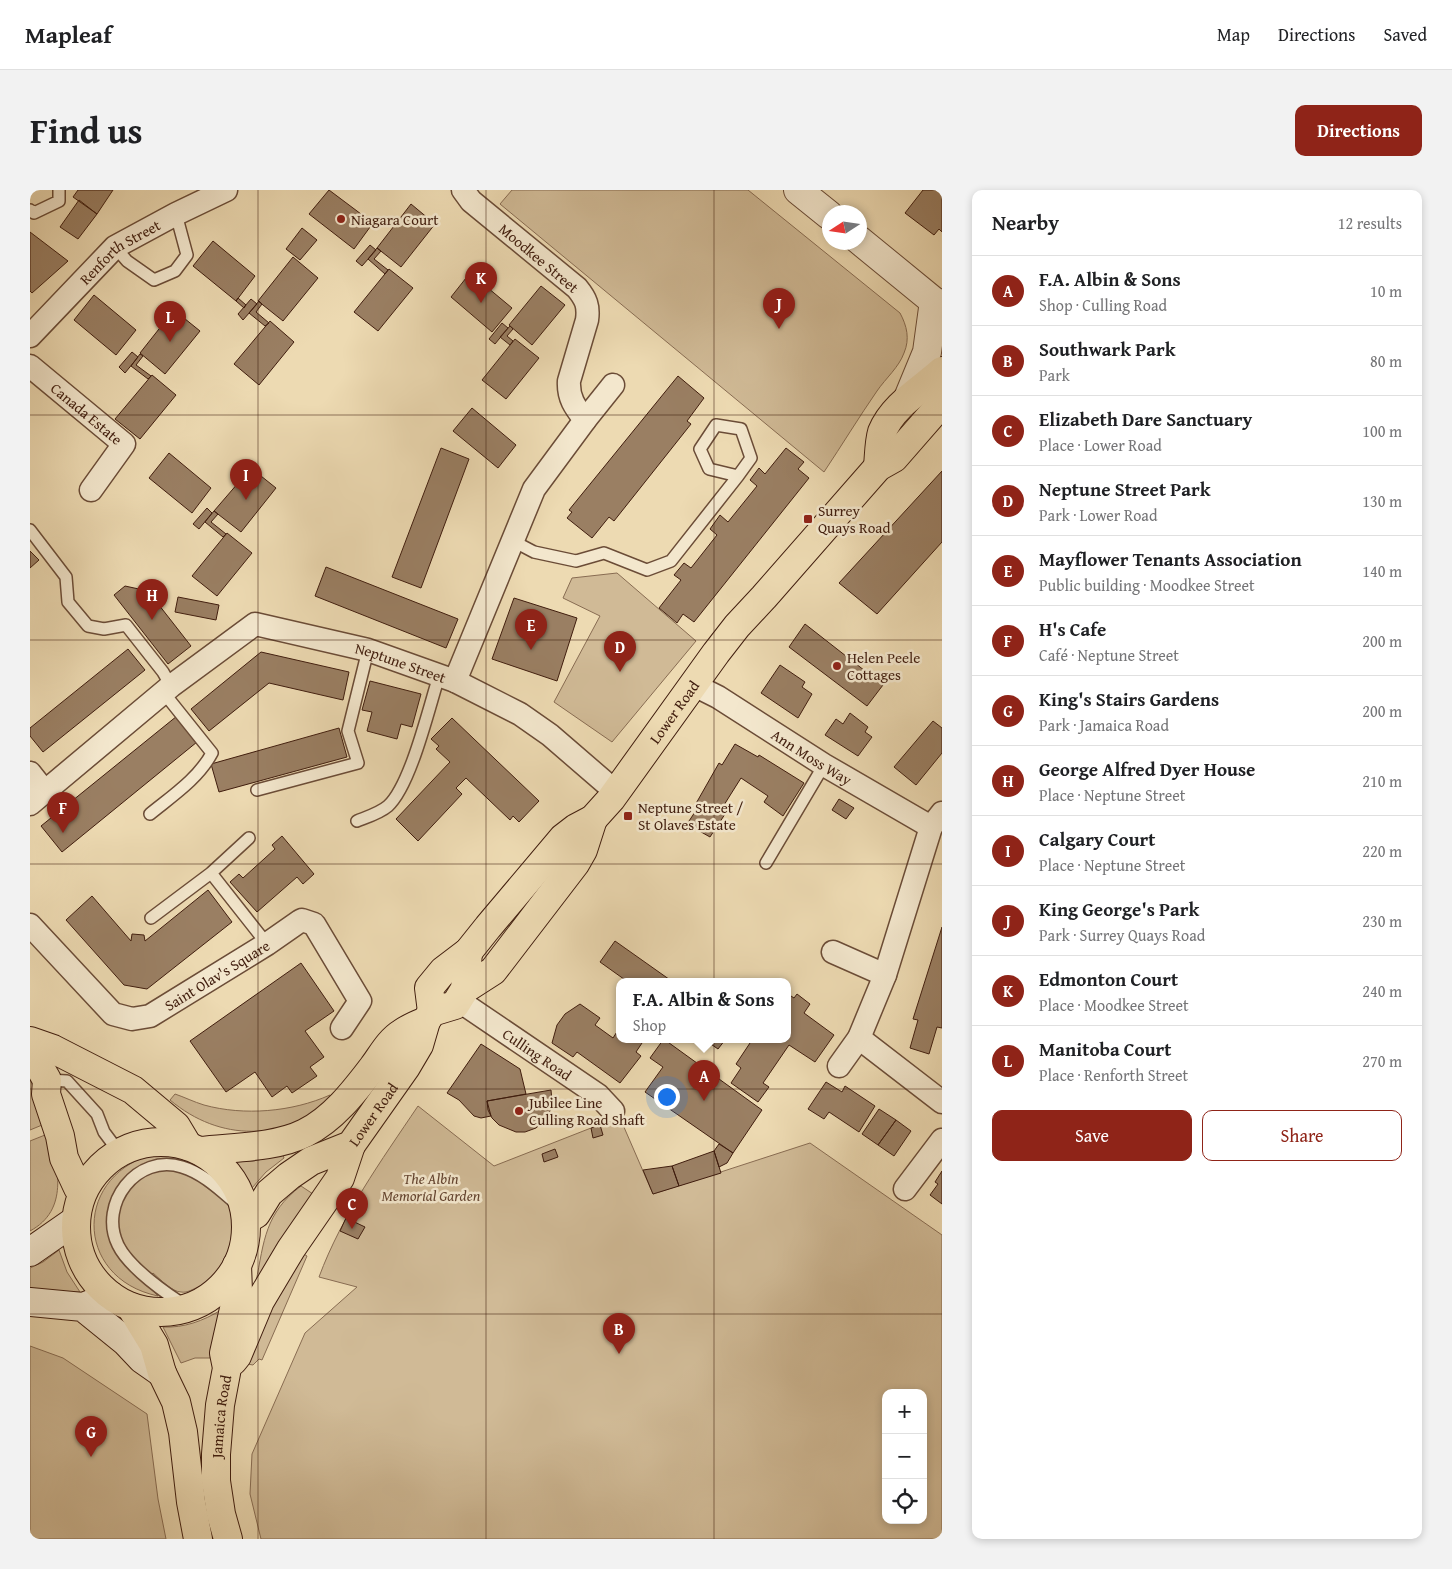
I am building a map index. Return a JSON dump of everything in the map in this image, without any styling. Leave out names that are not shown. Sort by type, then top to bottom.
[{"type":"main road","points":[[798,190],[822,210]]},
{"type":"main road","points":[[867,246],[938,304],[927,352],[908,398]]},
{"type":"main road","points":[[878,467],[882,433],[892,415],[908,398],[942,371]]},
{"type":"main road","name":"Lower Road","points":[[246,1215],[256,1214],[269,1192],[311,1161],[351,1145],[406,1067],[419,1045],[429,1016],[430,988],[443,971],[468,952],[563,838],[593,819],[616,792],[737,626],[764,598],[878,467],[894,458],[942,403]]},
{"type":"main road","name":"Lower Road","points":[[194,1148],[275,1143],[306,1133],[329,1117],[347,1100],[386,1047],[402,1033],[429,1016],[455,1005],[461,994],[493,971],[575,864],[583,850],[593,819]]},
{"type":"main road","points":[[461,994],[468,952]]},
{"type":"main road","points":[[30,1040],[53,1048],[132,1090],[176,1126],[194,1148]]},
{"type":"main road","points":[[30,1050],[47,1080],[46,1094],[60,1136],[64,1158],[78,1204]]},
{"type":"main road","points":[[30,1252],[78,1204],[85,1188],[105,1162],[119,1152],[135,1145],[171,1142],[194,1148],[213,1159],[224,1170],[241,1196],[246,1215],[246,1236],[243,1251],[229,1279],[218,1291],[190,1308],[170,1312],[150,1312],[121,1302],[83,1307],[30,1302]]},
{"type":"main road","points":[[227,1368],[237,1356],[260,1302],[291,1249],[340,1178],[351,1145]]},
{"type":"main road","name":"Jamaica Road","points":[[78,1204],[78,1249],[84,1263],[100,1287],[121,1302],[154,1345],[162,1373],[176,1402],[182,1432],[190,1502],[198,1539]]},
{"type":"main road","name":"Jamaica Road","points":[[228,1539],[221,1514],[216,1481],[216,1454],[219,1413],[227,1368],[224,1353],[238,1291],[237,1265]]},
{"type":"main road","points":[[83,1307],[125,1341],[142,1359],[162,1373]]},
{"type":"street","name":"Renforth Street","points":[[30,336],[116,247],[176,214],[226,190]]},
{"type":"street","name":"Moodkee Street","points":[[463,190],[471,201],[577,288],[585,297],[588,312],[587,320],[569,381],[568,392],[572,402],[585,420]]},
{"type":"street","name":"Canada Estate","points":[[30,366],[124,444],[91,490]]},
{"type":"street","points":[[447,678],[513,542],[534,489],[613,385]]},
{"type":"street","name":"Neptune Street","points":[[38,798],[167,690],[255,624],[368,650],[447,678],[520,714],[550,735],[616,792]]},
{"type":"street","name":"Ann Moss Way","points":[[694,685],[718,697],[824,765],[936,820],[885,975],[859,1038],[838,1066]]},
{"type":"street","points":[[30,773],[38,798]]},
{"type":"street","name":"Saint Olav's Square","points":[[30,925],[113,1014],[132,1019],[150,1016],[267,944],[302,920],[314,924],[360,1001],[342,1028]]},
{"type":"street","points":[[833,952],[885,975]]},
{"type":"street","name":"Culling Road","points":[[461,994],[480,1014],[598,1095],[613,1111]]},
{"type":"street","points":[[859,1038],[942,1102]]},
{"type":"street","points":[[905,1190],[942,1140]]},
{"type":"lane","points":[[30,210],[34,213],[59,201],[59,190]]},
{"type":"lane","points":[[116,247],[127,261],[154,280],[175,271],[186,255],[176,214]]},
{"type":"lane","points":[[513,542],[534,552],[576,561],[604,553],[647,570],[671,561],[738,476],[751,458],[741,429],[716,425],[700,450],[709,469],[738,476]]},
{"type":"lane","points":[[30,530],[66,577],[68,602],[83,621],[88,626],[104,629],[126,625],[163,672],[167,690],[212,753],[206,764],[187,785],[150,814]]},
{"type":"lane","points":[[257,790],[358,763],[348,731],[368,650]]},
{"type":"lane","points":[[357,822],[388,807],[400,793],[447,678]]},
{"type":"lane","points":[[766,863],[824,765]]},
{"type":"lane","points":[[151,918],[211,873],[250,838]]},
{"type":"lane","points":[[211,873],[267,944]]},
{"type":"lane","points":[[47,1080],[67,1081],[72,1086],[98,1114],[104,1132],[119,1152]]},
{"type":"lane","points":[[190,1308],[171,1297],[123,1254],[115,1236],[114,1227],[113,1214],[118,1196],[128,1181],[141,1173],[161,1166],[180,1166],[198,1174],[246,1215]]},
{"type":"green space","points":[[512,190],[748,190],[900,313],[907,333],[904,353],[824,472],[500,204]]},
{"type":"green space","points":[[617,573],[696,641],[612,742],[554,702],[600,616],[563,598],[572,578]]},
{"type":"green space","points":[[30,1079],[47,1123],[30,1130]]},
{"type":"green space","points":[[175,1094],[204,1105],[251,1111],[284,1109],[330,1095],[332,1098],[313,1112],[293,1123],[273,1129],[252,1131],[210,1124],[189,1114],[170,1100]]},
{"type":"green space","name":"The Albin Memorial Garden","points":[[418,1106],[494,1166],[620,1118],[653,1194],[810,1143],[942,1235],[942,1539],[261,1539],[250,1494],[252,1454],[305,1333],[357,1287],[319,1277],[339,1232],[376,1168]]},
{"type":"green space","points":[[50,1133],[56,1160],[58,1187],[56,1200],[51,1212],[30,1231],[30,1141]]},
{"type":"green space","points":[[159,1153],[188,1157],[213,1169],[226,1184],[224,1186],[210,1175],[202,1184],[230,1206],[236,1215],[237,1230],[229,1257],[218,1272],[204,1284],[189,1291],[178,1291],[170,1288],[153,1273],[145,1282],[158,1296],[130,1285],[110,1269],[98,1248],[94,1224],[98,1201],[110,1180],[131,1164]]},
{"type":"green space","points":[[283,1155],[284,1158],[266,1172],[252,1188],[233,1160],[253,1161]]},
{"type":"green space","points":[[301,1186],[316,1196],[256,1282],[264,1241],[273,1217],[289,1196]]},
{"type":"green space","points":[[59,1250],[67,1272],[80,1292],[30,1294],[30,1268],[43,1262]]},
{"type":"green space","points":[[302,1253],[307,1256],[262,1360],[259,1359],[253,1365],[247,1364],[260,1326]]},
{"type":"green space","points":[[221,1310],[210,1358],[195,1358],[181,1363],[163,1327],[193,1323]]},
{"type":"green space","points":[[30,1346],[63,1358],[147,1414],[158,1499],[166,1539],[30,1539]]},
{"type":"building","points":[[78,190],[113,190],[97,214],[73,197]]},
{"type":"building","name":"Niagara Court","points":[[329,190],[373,223],[354,249],[309,214]]},
{"type":"building","points":[[923,190],[942,190],[942,232],[939,229],[934,235],[905,213]]},
{"type":"building","points":[[79,200],[97,214],[78,239],[60,227]]},
{"type":"building","name":"Niagara Court","points":[[411,204],[435,224],[401,267],[377,248]]},
{"type":"building","points":[[302,228],[317,240],[300,260],[286,249]]},
{"type":"building","points":[[30,232],[68,261],[32,293],[30,291]]},
{"type":"building","points":[[213,241],[255,276],[236,301],[193,266]]},
{"type":"building","points":[[370,245],[376,250],[362,266],[356,261]]},
{"type":"building","points":[[377,248],[381,251],[374,259],[388,270],[385,274],[368,259]]},
{"type":"building","points":[[293,257],[318,278],[283,321],[258,301]]},
{"type":"building","name":"Niagara Court","points":[[389,269],[413,288],[378,331],[354,312]]},
{"type":"building","points":[[470,273],[512,308],[492,332],[451,297]]},
{"type":"building","points":[[541,286],[565,305],[532,345],[509,325]]},
{"type":"building","points":[[94,295],[136,330],[116,355],[74,320]]},
{"type":"building","points":[[238,298],[246,305],[244,308],[236,301]]},
{"type":"building","points":[[251,299],[257,304],[243,320],[238,314]]},
{"type":"building","points":[[259,301],[262,304],[256,312],[269,323],[265,326],[249,313]]},
{"type":"building","points":[[174,310],[200,331],[165,374],[140,353]]},
{"type":"building","points":[[270,321],[294,342],[259,385],[234,364]]},
{"type":"building","points":[[502,323],[508,328],[495,344],[489,339]]},
{"type":"building","points":[[510,326],[513,329],[507,336],[513,341],[510,345],[500,337]]},
{"type":"building","points":[[515,339],[539,358],[506,399],[482,380]]},
{"type":"building","points":[[132,352],[138,357],[125,373],[119,367]]},
{"type":"building","points":[[140,354],[143,356],[136,365],[151,376],[148,379],[131,366]]},
{"type":"building","points":[[152,375],[176,395],[140,439],[115,419]]},
{"type":"building","points":[[678,376],[704,398],[687,421],[691,424],[614,521],[609,517],[592,538],[567,518],[572,512],[569,510]]},
{"type":"building","points":[[472,408],[516,445],[498,468],[453,431]]},
{"type":"building","points":[[441,448],[469,459],[421,588],[392,577]]},
{"type":"building","points":[[786,448],[804,462],[798,469],[809,478],[694,622],[683,614],[677,623],[659,608],[681,580],[674,575],[684,563],[691,568],[717,535],[710,529],[720,515],[728,522],[757,486],[750,480],[759,468],[765,474]]},
{"type":"building","points":[[169,453],[211,488],[192,513],[149,478]]},
{"type":"building","points":[[251,468],[276,488],[241,532],[214,511]]},
{"type":"building","points":[[942,471],[942,542],[877,614],[839,583]]},
{"type":"building","points":[[207,508],[212,513],[199,529],[193,524]]},
{"type":"building","points":[[214,511],[218,514],[211,522],[226,534],[223,537],[205,522]]},
{"type":"building","points":[[227,533],[252,553],[217,596],[192,576]]},
{"type":"building","points":[[30,551],[39,560],[30,568]]},
{"type":"building","points":[[326,567],[458,619],[446,648],[315,596]]},
{"type":"building","points":[[125,586],[148,591],[191,646],[168,664],[114,595]]},
{"type":"building","points":[[178,597],[219,605],[216,620],[175,612]]},
{"type":"building","points":[[514,598],[577,618],[557,681],[492,659]]},
{"type":"building","name":"Helen Peele Cottages","points":[[805,624],[883,685],[867,706],[789,647]]},
{"type":"building","points":[[128,649],[145,670],[43,752],[30,736],[30,728]]},
{"type":"building","points":[[261,652],[349,672],[343,700],[269,683],[209,731],[191,709]]},
{"type":"building","points":[[780,665],[805,682],[802,687],[812,694],[798,718],[761,693]]},
{"type":"building","points":[[370,681],[421,694],[412,727],[401,724],[397,739],[367,731],[372,712],[362,710]]},
{"type":"building","points":[[850,713],[868,727],[865,732],[872,737],[858,756],[825,735],[836,719],[843,724]]},
{"type":"building","points":[[177,716],[197,742],[62,852],[41,826]]},
{"type":"building","points":[[452,718],[539,801],[519,822],[513,816],[510,820],[466,778],[456,788],[462,794],[418,841],[396,819],[450,762],[436,749],[439,746],[431,739]]},
{"type":"building","points":[[933,721],[942,728],[942,753],[916,785],[894,767]]},
{"type":"building","points":[[339,728],[347,757],[219,792],[211,764]]},
{"type":"building","points":[[735,744],[758,757],[759,755],[804,783],[783,816],[764,802],[768,796],[741,778],[724,805],[729,808],[710,837],[687,824],[697,809],[694,807],[719,763],[722,765]]},
{"type":"building","points":[[839,799],[854,808],[846,819],[832,810]]},
{"type":"building","points":[[282,836],[314,874],[303,884],[297,877],[257,912],[230,882],[239,874],[243,878],[275,849],[272,845]]},
{"type":"building","points":[[208,890],[232,922],[147,989],[124,985],[66,920],[92,896],[131,941],[132,934],[144,935],[145,941]]},
{"type":"building","points":[[942,927],[942,1028],[937,1027],[929,1054],[910,1048],[918,1020],[913,1019]]},
{"type":"building","points":[[615,941],[667,978],[622,978],[600,962]]},
{"type":"building","points":[[301,963],[334,1011],[305,1031],[324,1057],[310,1067],[317,1076],[292,1093],[287,1086],[272,1097],[255,1072],[226,1092],[190,1041]]},
{"type":"building","points":[[797,994],[810,1004],[804,1013],[834,1035],[815,1062],[789,1045],[763,1083],[769,1087],[758,1102],[731,1083],[741,1068],[736,1064],[750,1043],[791,1043],[791,996],[794,998]]},
{"type":"building","points":[[580,1004],[600,1018],[595,1025],[613,1038],[616,1033],[616,1043],[642,1043],[636,1052],[641,1056],[620,1083],[577,1052],[573,1057],[552,1043],[557,1025],[565,1014]]},
{"type":"building","points":[[661,1043],[669,1043],[762,1110],[733,1153],[645,1092],[663,1067],[650,1058]]},
{"type":"building","points":[[709,1043],[723,1043],[718,1049]]},
{"type":"building","points":[[481,1044],[520,1069],[526,1094],[487,1101],[491,1116],[481,1118],[474,1116],[459,1100],[447,1093]]},
{"type":"building","points":[[826,1082],[842,1092],[845,1086],[875,1106],[859,1132],[829,1112],[824,1119],[808,1109]]},
{"type":"building","name":"Jubilee Line Culling Road Shaft","points":[[551,1090],[552,1101],[550,1111],[544,1121],[536,1128],[525,1132],[516,1132],[499,1125],[492,1118],[488,1110],[487,1101]]},
{"type":"building","points":[[879,1109],[896,1120],[878,1145],[862,1134]]},
{"type":"building","points":[[896,1120],[911,1131],[894,1156],[878,1145]]},
{"type":"building","points":[[600,1125],[603,1135],[593,1138],[591,1128]]},
{"type":"building","points":[[719,1144],[733,1153],[727,1163],[719,1167],[714,1151]]},
{"type":"building","points":[[555,1149],[558,1157],[544,1162],[542,1154]]},
{"type":"building","points":[[714,1151],[721,1173],[679,1186],[672,1166]]},
{"type":"building","points":[[672,1166],[679,1186],[653,1194],[643,1170]]},
{"type":"building","points":[[942,1171],[942,1204],[930,1195],[938,1184],[935,1182]]},
{"type":"building","points":[[346,1218],[365,1227],[358,1239],[340,1231]]},
{"type":"place","name":"Niagara Court","points":[[341,219]]},
{"type":"place","name":"Edmonton Court","points":[[481,303]]},
{"type":"place","name":"King George's Park","points":[[779,329]]},
{"type":"place","name":"Manitoba Court","points":[[170,342]]},
{"type":"place","name":"Calgary Court","points":[[246,500]]},
{"type":"place","name":"Surrey Quays Road","points":[[808,519]]},
{"type":"place","name":"George Alfred Dyer House","points":[[152,620]]},
{"type":"place","name":"Mayflower Tenants Association","points":[[531,650]]},
{"type":"place","name":"Helen Peele Cottages","points":[[837,666]]},
{"type":"place","name":"Neptune Street Park","points":[[620,672]]},
{"type":"place","name":"Neptune Street / St Olaves Estate","points":[[628,816]]},
{"type":"place","name":"H's Cafe","points":[[63,833]]},
{"type":"place","name":"F.A. Albin & Sons","points":[[704,1101]]},
{"type":"place","name":"Jubilee Line Culling Road Shaft","points":[[519,1111]]},
{"type":"place","name":"Elizabeth Dare Sanctuary","points":[[352,1229]]},
{"type":"place","name":"Southwark Park","points":[[619,1354]]},
{"type":"place","name":"King's Stairs Gardens","points":[[91,1457]]}]
